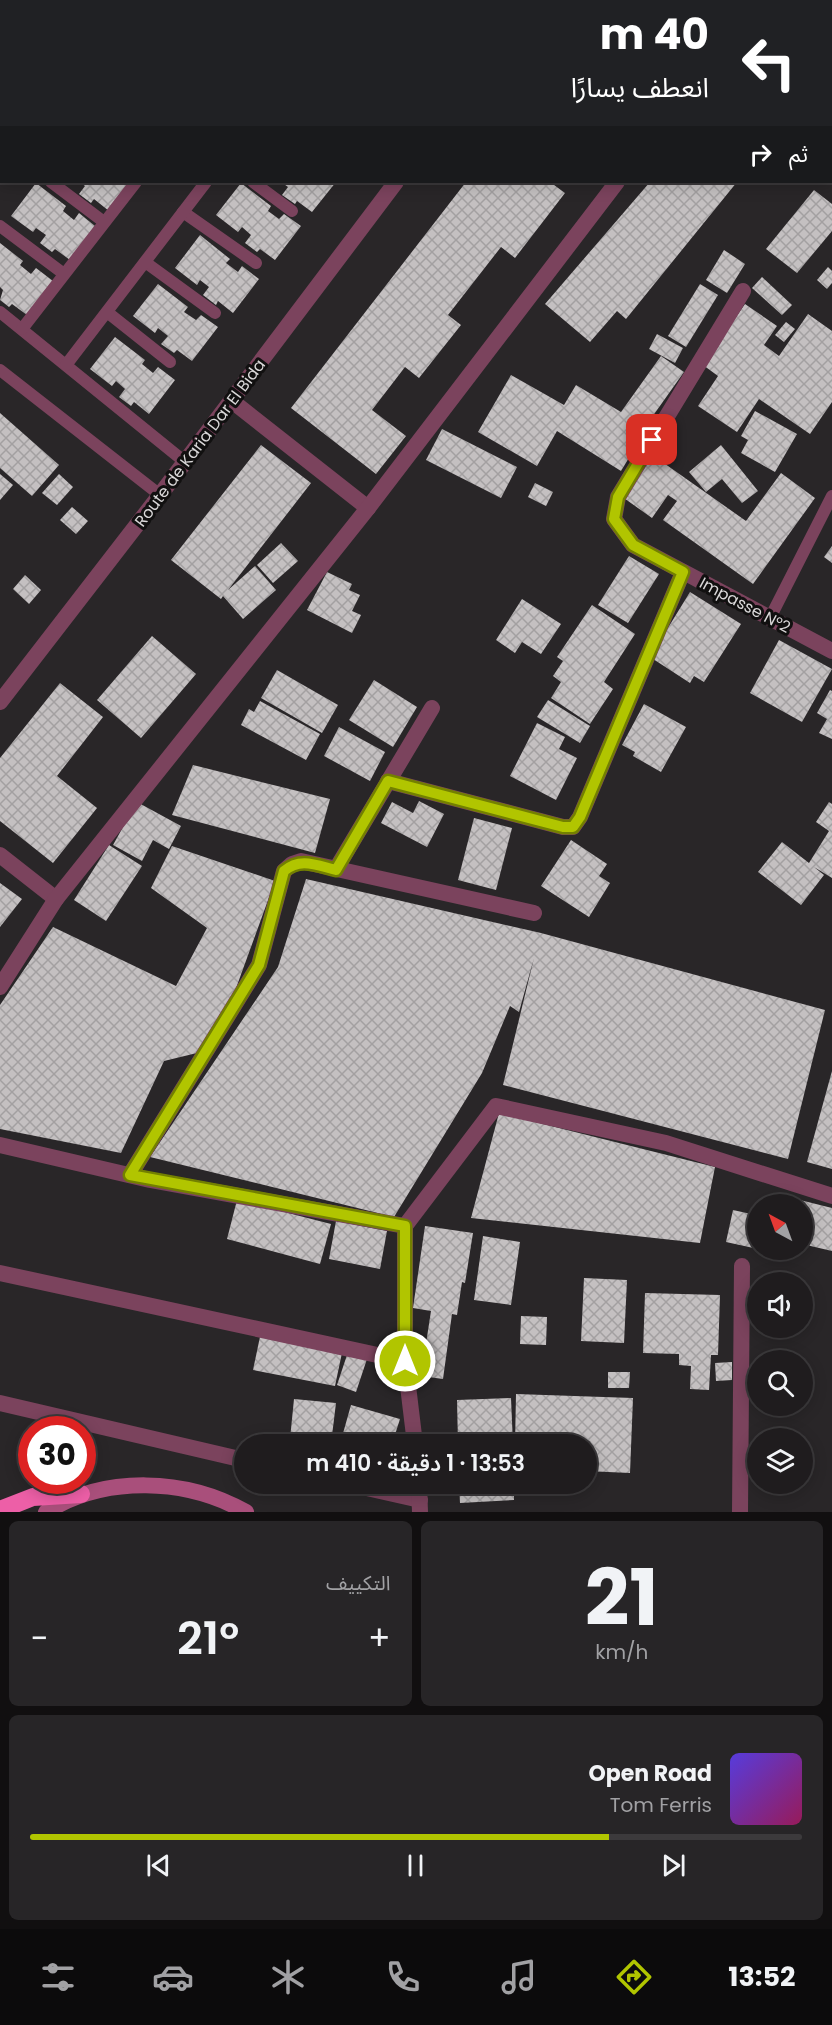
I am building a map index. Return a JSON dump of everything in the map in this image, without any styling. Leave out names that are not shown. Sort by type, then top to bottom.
[{"type":"highway","points":[[0,1510],[33,1497],[81,1494]]},
{"type":"main road","points":[[96,1492],[137,1485],[179,1487],[220,1497],[246,1512]]},
{"type":"main road","points":[[46,1512],[81,1494]]},
{"type":"street","name":"Route de Karia Dar El Bida","points":[[0,702],[232,401],[395,183]]},
{"type":"street","points":[[0,987],[56,899],[368,508],[613,183]]},
{"type":"street","name":"Impasse N°2","points":[[743,291],[618,497],[614,519],[633,545],[832,651]]},
{"type":"street","points":[[232,401],[368,508]]},
{"type":"street","points":[[388,781],[563,827],[573,827],[580,817],[683,572]]},
{"type":"street","points":[[336,870],[432,708]]},
{"type":"street","points":[[0,855],[56,899]]},
{"type":"street","points":[[130,1175],[259,965],[284,871],[292,864],[301,861],[534,913]]},
{"type":"street","points":[[414,1434],[405,1361],[405,1226],[496,1106],[666,1143],[832,1196]]},
{"type":"street","points":[[0,1145],[130,1175],[405,1226]]},
{"type":"street","points":[[740,1512],[742,1266]]},
{"type":"street","points":[[0,1272],[405,1361]]},
{"type":"street","points":[[0,1403],[234,1458]]},
{"type":"street","points":[[400,1494],[420,1498]]},
{"type":"lane","points":[[52,183],[104,222]]},
{"type":"lane","points":[[22,329],[135,183]]},
{"type":"lane","points":[[66,365],[205,183]]},
{"type":"lane","points":[[254,183],[292,211]]},
{"type":"lane","points":[[183,212],[256,264]]},
{"type":"lane","points":[[0,226],[64,274]]},
{"type":"lane","points":[[145,262],[215,314]]},
{"type":"lane","points":[[0,312],[185,462]]},
{"type":"lane","points":[[107,312],[170,362]]},
{"type":"lane","points":[[0,370],[160,495]]},
{"type":"lane","points":[[770,618],[832,496]]},
{"type":"building","points":[[36,183],[66,206],[63,211],[74,220],[79,213],[95,226],[70,260],[55,249],[52,252],[40,243],[46,235],[36,228],[33,232],[11,216]]},
{"type":"building","points":[[81,183],[131,183],[109,211],[94,199],[91,203],[79,194],[85,186]]},
{"type":"building","points":[[241,183],[271,206],[268,211],[279,219],[284,214],[301,226],[275,260],[260,249],[257,252],[245,243],[251,235],[242,227],[238,232],[216,215]]},
{"type":"building","points":[[282,183],[335,183],[312,212],[297,201],[295,204],[282,195],[288,187]]},
{"type":"building","points":[[465,183],[551,183],[565,193],[515,258],[501,247],[448,315],[461,325],[419,378],[405,367],[372,410],[406,436],[376,474],[291,408]]},
{"type":"building","points":[[649,183],[736,183],[626,319],[617,311],[590,342],[545,304]]},
{"type":"building","points":[[814,190],[832,204],[832,231],[797,273],[766,249]]},
{"type":"building","points":[[200,235],[230,259],[226,263],[238,272],[242,266],[259,279],[233,313],[218,301],[216,305],[203,295],[209,287],[200,280],[197,285],[175,268]]},
{"type":"building","points":[[0,243],[23,261],[20,265],[31,274],[36,268],[53,281],[27,315],[12,304],[9,307],[0,300],[3,290],[0,287]]},
{"type":"building","points":[[724,250],[745,264],[727,293],[706,280]]},
{"type":"building","points":[[828,267],[832,271],[832,283],[827,289],[817,280]]},
{"type":"building","points":[[762,277],[792,305],[782,315],[752,288]]},
{"type":"building","points":[[158,284],[188,307],[184,312],[196,320],[201,315],[218,327],[192,361],[177,350],[174,353],[161,344],[168,336],[158,328],[155,333],[133,316]]},
{"type":"building","points":[[700,284],[718,295],[686,347],[668,336]]},
{"type":"building","points":[[745,304],[777,326],[764,345],[779,356],[808,314],[832,331],[832,402],[810,434],[759,399],[737,432],[698,406],[718,376],[703,365]]},
{"type":"building","points":[[786,322],[795,329],[784,342],[775,335]]},
{"type":"building","points":[[657,334],[683,348],[675,363],[649,349]]},
{"type":"building","points":[[115,337],[145,360],[142,364],[153,373],[158,367],[175,380],[149,414],[134,402],[131,406],[119,397],[125,389],[116,381],[112,386],[90,369]]},
{"type":"building","points":[[661,356],[684,372],[645,427],[647,428],[621,471],[557,431],[537,466],[478,432],[511,375],[564,405],[576,385],[621,412]]},
{"type":"building","points":[[755,411],[797,434],[775,472],[741,453],[748,440],[741,436]]},
{"type":"building","points":[[0,413],[59,465],[32,496],[0,468]]},
{"type":"building","points":[[442,429],[517,467],[501,498],[426,460]]},
{"type":"building","points":[[261,445],[311,483],[228,590],[255,566],[276,590],[243,619],[223,596],[221,599],[171,560]]},
{"type":"building","points":[[721,445],[758,491],[742,503],[722,479],[706,492],[689,472]]},
{"type":"building","points":[[651,454],[746,521],[781,473],[815,498],[753,584],[663,520],[677,501],[668,495],[652,518],[621,496]]},
{"type":"building","points":[[0,474],[13,485],[0,500]]},
{"type":"building","points":[[59,474],[73,487],[57,505],[42,493]]},
{"type":"building","points":[[535,483],[553,492],[546,506],[528,497]]},
{"type":"building","points":[[72,507],[88,521],[76,534],[60,520]]},
{"type":"building","points":[[281,543],[298,561],[273,583],[257,565]]},
{"type":"building","points":[[832,546],[832,563],[824,557]]},
{"type":"building","points":[[629,556],[659,574],[628,623],[598,605]]},
{"type":"building","points":[[327,572],[352,584],[349,590],[360,595],[352,611],[361,615],[352,633],[307,610]]},
{"type":"building","points":[[25,575],[41,590],[29,604],[13,589]]},
{"type":"building","points":[[690,592],[741,624],[704,682],[694,676],[690,683],[650,657]]},
{"type":"building","points":[[522,599],[561,624],[541,654],[522,642],[515,653],[496,640]]},
{"type":"building","points":[[592,605],[635,634],[604,682],[613,689],[590,724],[551,698],[561,682],[553,676],[563,661],[557,657]]},
{"type":"building","points":[[152,636],[196,674],[141,738],[97,700]]},
{"type":"building","points":[[779,640],[832,669],[802,722],[750,693]]},
{"type":"building","points":[[277,670],[338,705],[322,733],[261,698]]},
{"type":"building","points":[[374,680],[417,707],[393,747],[349,720]]},
{"type":"building","points":[[60,683],[103,717],[57,776],[97,808],[53,863],[0,821],[0,758]]},
{"type":"building","points":[[830,690],[832,691],[832,739],[819,733],[827,719],[817,713]]},
{"type":"building","points":[[548,700],[590,726],[580,743],[537,717]]},
{"type":"building","points":[[260,701],[320,734],[306,760],[241,725],[249,709],[254,712]]},
{"type":"building","points":[[644,704],[686,727],[661,772],[633,756],[635,752],[622,745]]},
{"type":"building","points":[[537,723],[565,737],[559,749],[577,758],[556,800],[510,776]]},
{"type":"building","points":[[339,727],[385,752],[370,781],[324,756]]},
{"type":"building","points":[[193,765],[330,799],[315,853],[172,815]]},
{"type":"building","points":[[419,801],[444,814],[427,847],[381,823],[392,802],[413,813]]},
{"type":"building","points":[[137,802],[181,826],[169,849],[153,840],[142,861],[113,845]]},
{"type":"building","points":[[829,802],[832,804],[832,878],[814,867],[824,875],[801,905],[758,872],[782,842],[809,863],[829,831],[816,822]]},
{"type":"building","points":[[474,818],[512,828],[496,890],[458,880]]},
{"type":"building","points":[[571,840],[607,864],[599,876],[610,883],[589,917],[541,886]]},
{"type":"building","points":[[109,845],[142,866],[106,921],[74,900]]},
{"type":"building","points":[[172,846],[275,881],[231,1002],[197,1053],[164,1061],[121,1153],[0,1129],[0,1005],[53,927],[176,986],[207,928],[151,888]]},
{"type":"building","points":[[306,879],[541,933],[825,1010],[788,1159],[503,1085],[534,958],[519,1012],[510,1006],[482,1073],[394,1217],[150,1157],[278,967]]},
{"type":"building","points":[[0,883],[22,899],[0,927]]},
{"type":"building","points":[[832,1071],[832,1169],[807,1162]]},
{"type":"building","points":[[499,1113],[715,1167],[700,1243],[471,1218]]},
{"type":"building","points":[[237,1200],[331,1224],[320,1264],[227,1239]]},
{"type":"building","points":[[813,1203],[832,1208],[832,1251],[813,1247]]},
{"type":"building","points":[[733,1210],[747,1213],[747,1247],[726,1242]]},
{"type":"building","points":[[336,1221],[387,1231],[380,1269],[329,1259]]},
{"type":"building","points":[[425,1226],[473,1233],[457,1315],[452,1314],[443,1379],[421,1376],[431,1311],[413,1308]]},
{"type":"building","points":[[483,1236],[520,1242],[511,1305],[474,1300]]},
{"type":"building","points":[[584,1278],[627,1280],[624,1343],[581,1341]]},
{"type":"building","points":[[645,1293],[720,1295],[718,1355],[711,1355],[709,1390],[690,1389],[691,1366],[679,1365],[679,1354],[643,1353]]},
{"type":"building","points":[[521,1316],[547,1317],[546,1345],[520,1344]]},
{"type":"building","points":[[261,1332],[343,1348],[335,1386],[253,1370]]},
{"type":"building","points":[[348,1352],[367,1359],[356,1392],[337,1385]]},
{"type":"building","points":[[732,1362],[732,1380],[716,1381],[715,1363]]},
{"type":"building","points":[[608,1372],[630,1372],[629,1388],[608,1388]]},
{"type":"building","points":[[516,1394],[633,1398],[630,1473],[597,1472],[597,1434],[515,1434]]},
{"type":"building","points":[[511,1398],[513,1434],[458,1434],[457,1400]]},
{"type":"building","points":[[294,1399],[336,1403],[332,1434],[290,1434]]},
{"type":"building","points":[[351,1405],[400,1419],[395,1434],[343,1434]]},
{"type":"building","points":[[460,1494],[514,1494],[514,1500],[460,1503]]},
{"type":"route","points":[[405,1361],[405,1226],[130,1175],[259,965],[284,871],[292,864],[301,861],[336,870],[388,781],[563,827],[573,827],[580,817],[683,572],[633,545],[614,519],[618,497],[652,440]]}]
